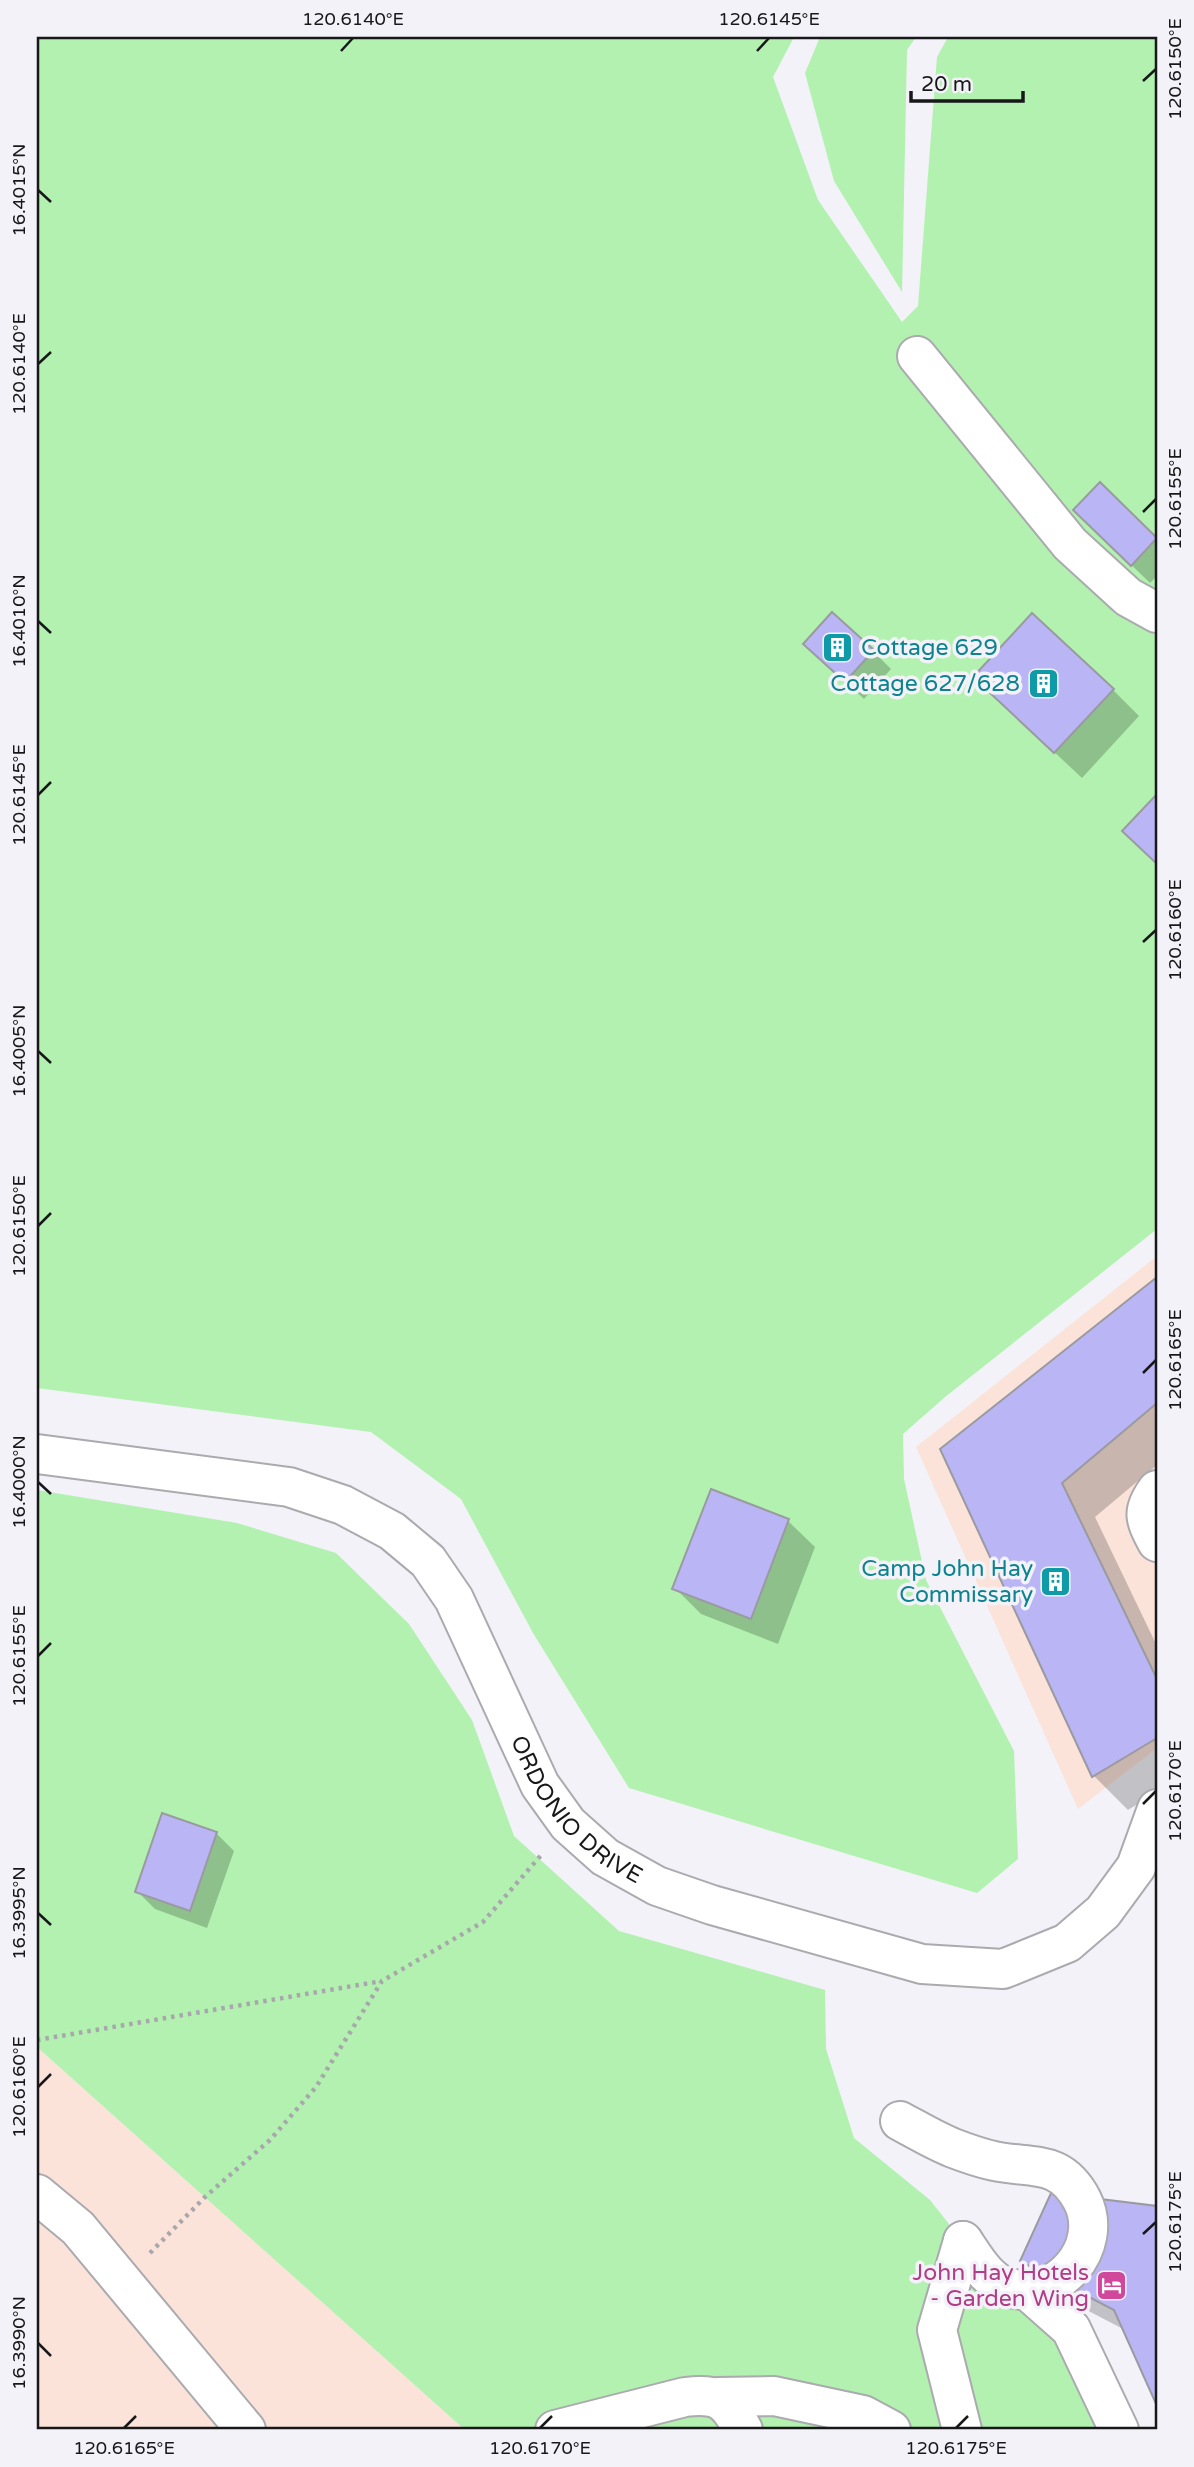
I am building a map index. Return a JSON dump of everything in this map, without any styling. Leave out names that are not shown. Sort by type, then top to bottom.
[{"type":"street","points":[[917,356],[1069,544],[1128,597],[1157,612]]},
{"type":"street","name":"ORDONIO DRIVE","points":[[37,1454],[289,1487],[343,1505],[392,1531],[428,1561],[454,1599],[540,1785],[568,1824],[605,1857],[657,1886],[712,1905],[922,1964],[1003,1969],[1068,1943],[1103,1912],[1136,1867],[1157,1809]]},
{"type":"street","points":[[1157,1490],[1146,1513],[1148,1525],[1157,1542]]},
{"type":"street","points":[[900,2121],[950,2147],[995,2161],[1040,2165],[1058,2173],[1072,2186],[1083,2202],[1088,2221],[1087,2241],[1079,2259],[1067,2274],[1038,2288],[1006,2287],[997,2282],[979,2264],[963,2241],[937,2330],[962,2430]]},
{"type":"street","points":[[37,2193],[78,2228],[246,2430]]},
{"type":"street","points":[[1038,2288],[1071,2329],[1119,2430]]},
{"type":"street","points":[[555,2430],[685,2397],[705,2395],[774,2396],[863,2415],[891,2430]]},
{"type":"street","points":[[718,2397],[733,2411],[743,2430]]},
{"type":"path","points":[[37,2040],[382,1981],[483,1922],[568,1824]]},
{"type":"path","points":[[149,2254],[206,2196],[270,2140],[316,2087],[382,1981]]},
{"type":"shaded area","name":"Camp John Hay Commissary","points":[[1157,1256],[1157,1748],[1078,1809],[916,1447]]},
{"type":"shaded area","points":[[37,2047],[465,2430],[37,2430]]},
{"type":"green space","points":[[37,37],[794,37],[773,77],[818,200],[902,322],[918,306],[937,57],[948,37],[1157,37],[1157,1229],[945,1397],[903,1434],[904,1479],[926,1580],[1014,1751],[1018,1859],[977,1893],[629,1788],[533,1633],[461,1499],[371,1432],[37,1388]]},
{"type":"green space","points":[[820,37],[916,37],[907,50],[902,292],[834,181],[805,73]]},
{"type":"green space","points":[[37,1490],[237,1523],[336,1553],[409,1624],[472,1720],[514,1836],[619,1931],[825,1990],[826,2049],[854,2138],[930,2200],[1005,2295],[1052,2318],[1132,2430],[465,2430],[37,2047]]},
{"type":"building","points":[[1100,482],[1157,538],[1131,566],[1073,510]]},
{"type":"building","name":"Cottage 629","points":[[832,612],[874,650],[845,682],[803,644]]},
{"type":"building","name":"Cottage 627/628","points":[[1032,613],[1114,689],[1054,753],[973,677]]},
{"type":"building","points":[[1157,794],[1157,864],[1122,831]]},
{"type":"building","name":"Camp John Hay Commissary","points":[[1157,1277],[1157,1403],[1062,1483],[1157,1679],[1157,1738],[1092,1777],[940,1449]]},
{"type":"building","points":[[711,1489],[789,1519],[751,1619],[672,1589]]},
{"type":"building","points":[[162,1813],[217,1832],[190,1911],[135,1892]]},
{"type":"building","name":"John Hay Hotels - Garden Wing","points":[[1051,2193],[1157,2206],[1157,2406],[1114,2310],[1020,2261]]},
{"type":"place","name":"Cottage 629","points":[[838,647]]},
{"type":"place","name":"Cottage 627/628","points":[[1043,683]]},
{"type":"place","name":"Camp John Hay Commissary","points":[[1056,1581]]},
{"type":"place","name":"John Hay Hotels - Garden Wing","points":[[1112,2285]]}]
